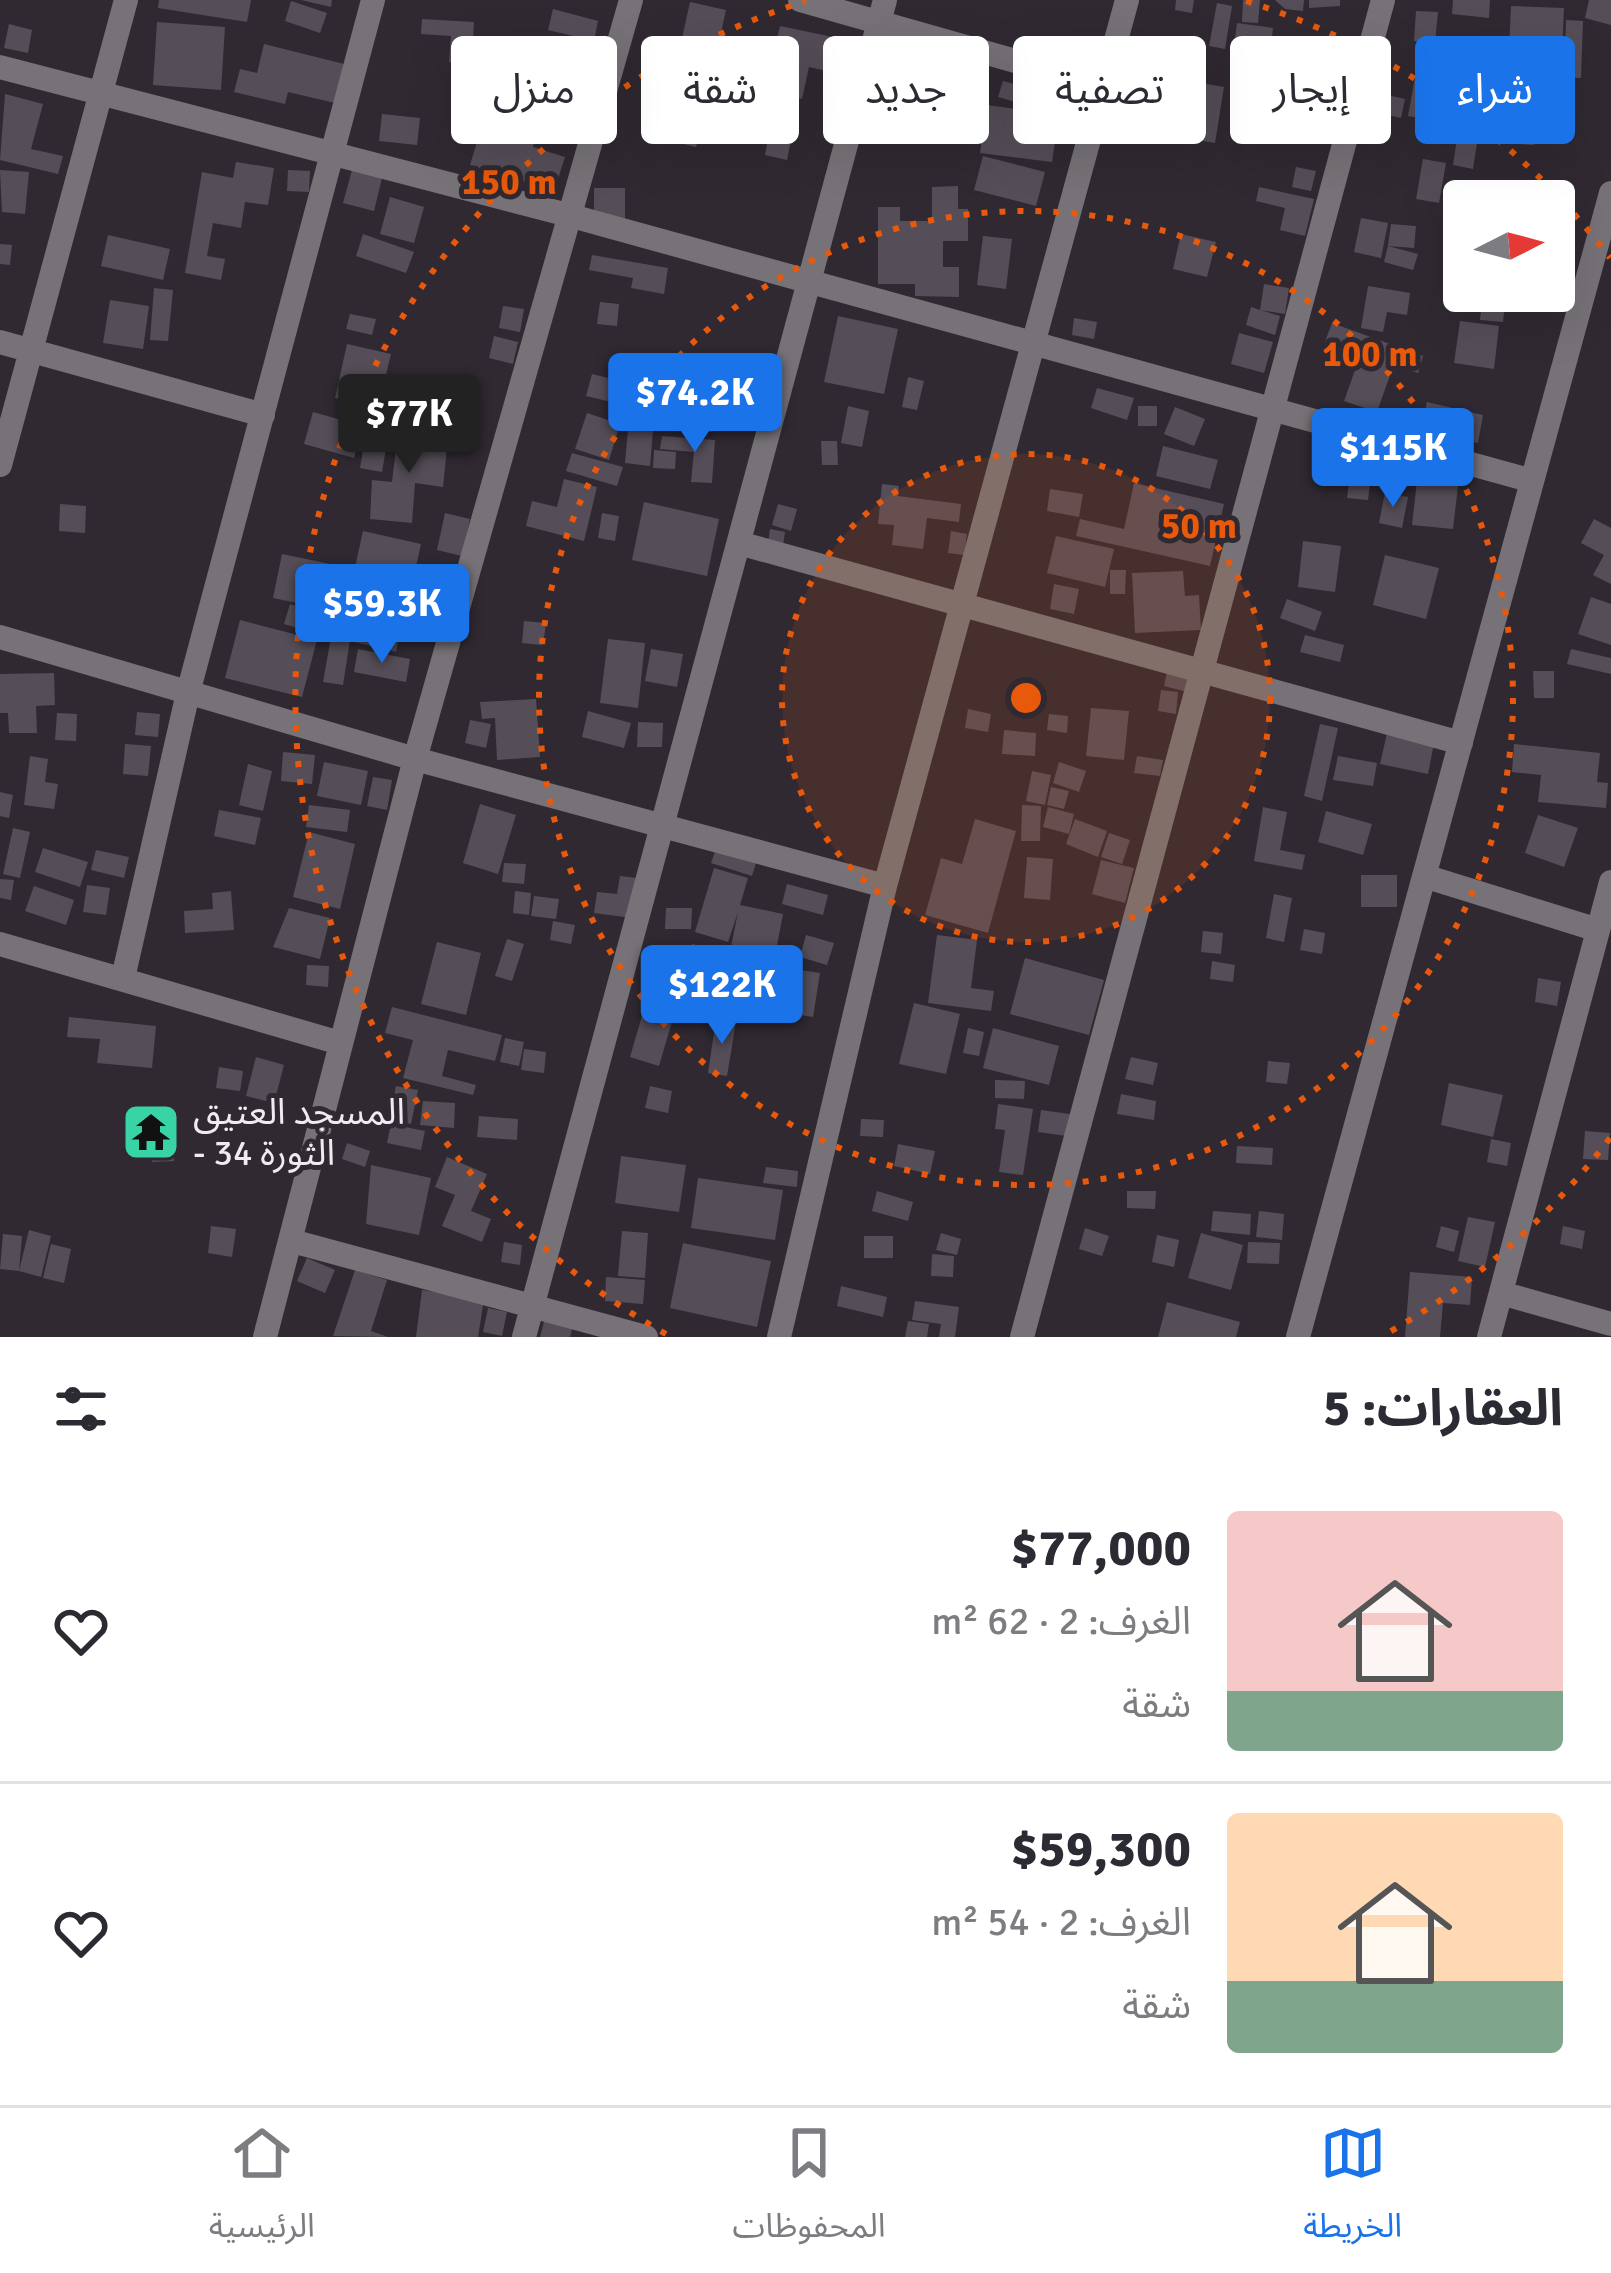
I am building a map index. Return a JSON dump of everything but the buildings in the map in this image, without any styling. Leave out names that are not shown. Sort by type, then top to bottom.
[{"type":"street","points":[[0,465],[126,0]]},
{"type":"street","points":[[123,978],[188,693],[373,0]]},
{"type":"street","points":[[265,1337],[415,759],[631,0]]},
{"type":"street","points":[[800,0],[882,11],[1013,55]]},
{"type":"street","points":[[1117,36],[1127,0]]},
{"type":"street","points":[[1022,1337],[1206,670],[1383,0]]},
{"type":"street","points":[[524,1337],[882,11]]},
{"type":"street","points":[[0,68],[568,215],[1529,480]]},
{"type":"street","points":[[778,1337],[884,886],[1088,144]]},
{"type":"street","points":[[1298,1337],[1529,480],[1602,262],[1611,193]]},
{"type":"street","points":[[0,342],[263,415]]},
{"type":"street","points":[[739,543],[1461,743]]},
{"type":"street","points":[[0,637],[415,759],[884,886]]},
{"type":"street","points":[[1424,876],[1598,930]]},
{"type":"street","points":[[1489,1337],[1611,882]]},
{"type":"street","points":[[0,944],[340,1042]]},
{"type":"street","points":[[292,1241],[646,1337]]},
{"type":"street","points":[[1501,1293],[1611,1324]]},
{"type":"place","name":"المسجد العتيق - الثورة 34","points":[[151,1132]]}]
